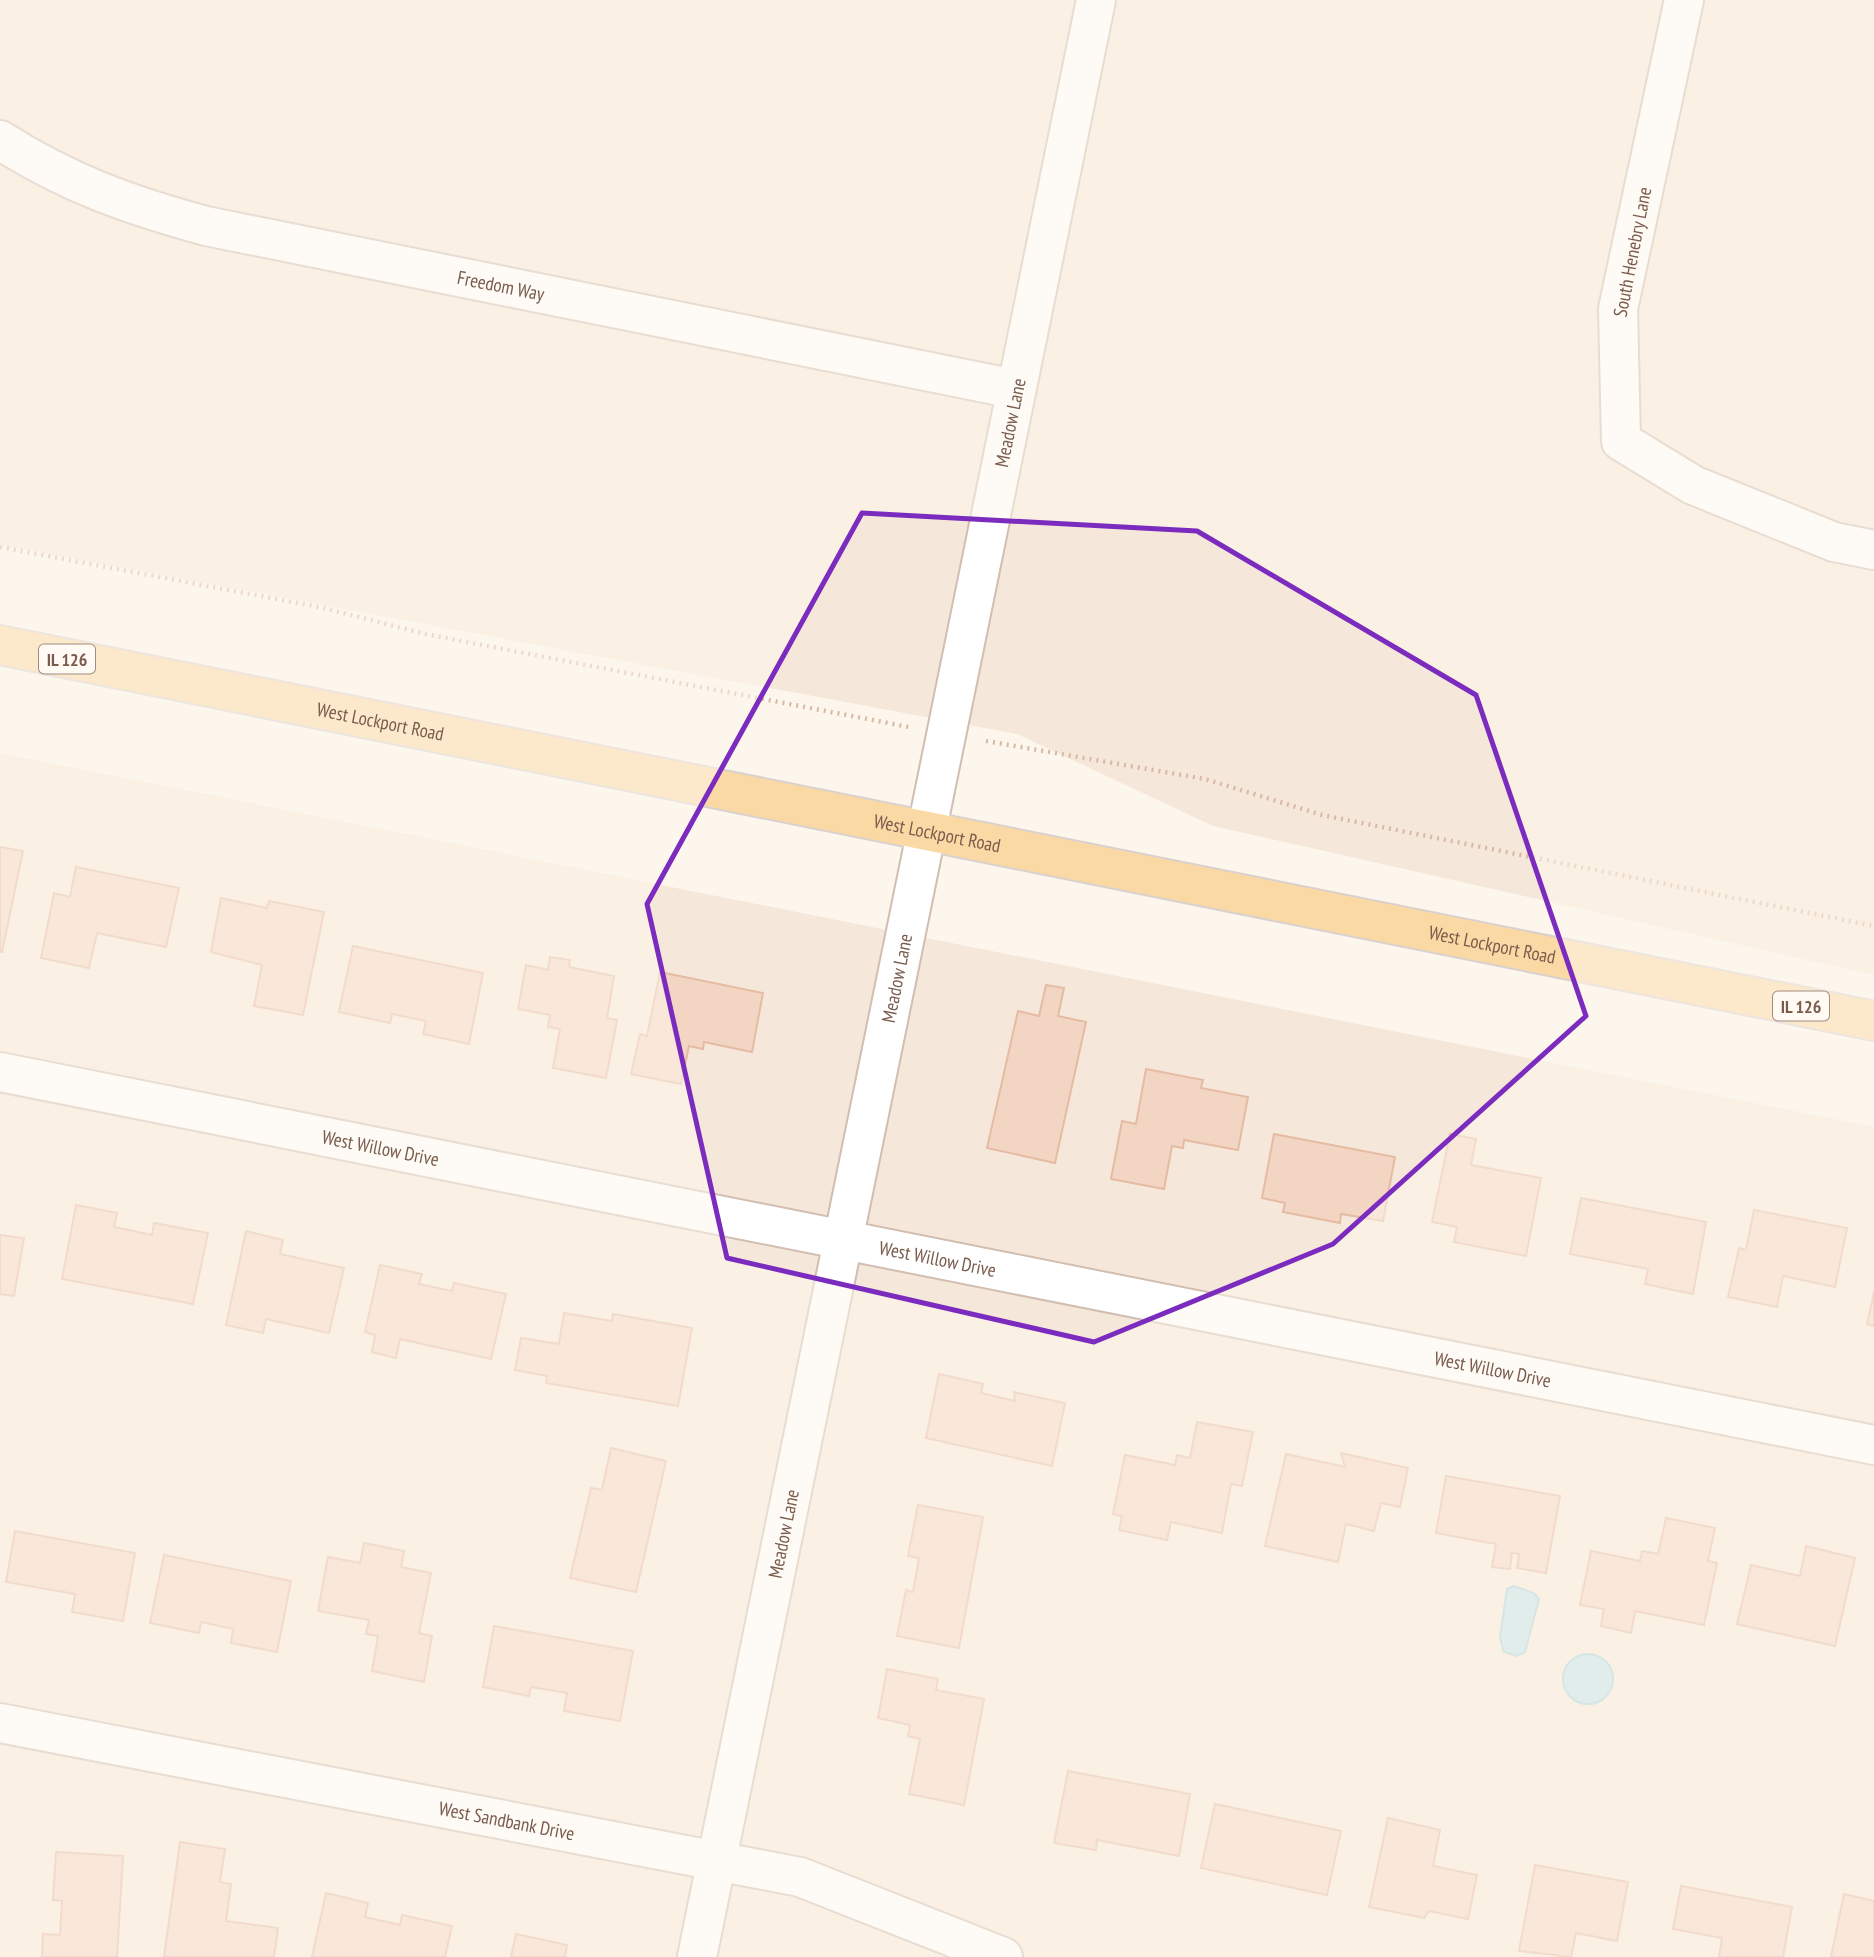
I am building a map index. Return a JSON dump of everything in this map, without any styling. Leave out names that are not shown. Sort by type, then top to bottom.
[{"type":"main road","name":"West Lockport Road","points":[[0,645],[1874,1021]]},
{"type":"street","name":"Meadow Lane","points":[[697,1957],[1096,0]]},
{"type":"street","name":"South Henebry Lane","points":[[1684,0],[1618,309],[1621,441],[1693,485],[1834,542],[1874,550]]},
{"type":"street","name":"Freedom Way","points":[[0,140],[42,167],[97,193],[206,226],[1015,389]]},
{"type":"street","name":"West Willow Drive","points":[[0,1072],[1874,1445]]},
{"type":"street","name":"West Sandbank Drive","points":[[0,1723],[800,1877],[1003,1957]]},
{"type":"path","points":[[0,547],[324,608],[425,635],[902,726]]},
{"type":"path","points":[[988,741],[1205,779],[1322,815],[1874,926]]},
{"type":"highlighted area","points":[[862,513],[1197,531],[1476,695],[1586,1016],[1333,1244],[1094,1342],[727,1258],[647,904]]},
{"type":"shaded area","points":[[0,0],[1874,0],[1874,975],[1213,826],[1017,734],[0,545]]},
{"type":"shaded area","points":[[0,753],[1874,1127],[1874,1957],[0,1957]]},
{"type":"water","points":[[1514,1586],[1534,1593],[1539,1599],[1525,1652],[1517,1656],[1504,1652],[1500,1638],[1507,1589]]},
{"type":"water","points":[[1588,1654],[1606,1661],[1613,1679],[1606,1697],[1588,1704],[1570,1697],[1563,1679],[1570,1661]]},
{"type":"building","points":[[0,847],[23,851],[2,952],[0,952]]},
{"type":"building","points":[[76,867],[179,888],[166,947],[97,933],[89,968],[41,958],[54,893],[70,897]]},
{"type":"building","points":[[221,898],[267,908],[269,901],[324,912],[303,1015],[254,1006],[262,965],[211,952]]},
{"type":"building","points":[[353,946],[483,973],[469,1044],[423,1034],[426,1021],[392,1014],[390,1023],[339,1012]]},
{"type":"building","points":[[550,957],[570,960],[569,967],[614,976],[607,1018],[617,1020],[606,1078],[553,1068],[560,1029],[548,1027],[550,1015],[518,1009],[526,965],[548,970]]},
{"type":"building","points":[[660,972],[763,993],[752,1052],[704,1042],[703,1049],[689,1046],[681,1084],[631,1074],[640,1034],[647,1036]]},
{"type":"building","points":[[1046,985],[1064,988],[1058,1016],[1086,1022],[1055,1163],[987,1148],[1018,1011],[1039,1016]]},
{"type":"building","points":[[1146,1069],[1203,1080],[1201,1088],[1248,1097],[1238,1150],[1184,1140],[1183,1148],[1172,1146],[1164,1189],[1111,1179],[1122,1121],[1136,1124]]},
{"type":"building","points":[[1274,1134],[1395,1157],[1383,1221],[1341,1214],[1340,1223],[1283,1212],[1285,1203],[1262,1198]]},
{"type":"building","points":[[1450,1134],[1476,1139],[1471,1165],[1541,1178],[1526,1256],[1454,1242],[1457,1227],[1432,1222]]},
{"type":"building","points":[[1581,1198],[1706,1222],[1693,1294],[1645,1284],[1648,1269],[1570,1254]]},
{"type":"building","points":[[76,1205],[117,1213],[114,1227],[152,1235],[154,1223],[208,1233],[193,1304],[62,1279]]},
{"type":"building","points":[[1754,1210],[1847,1228],[1835,1287],[1783,1276],[1777,1307],[1728,1297],[1739,1248],[1746,1250]]},
{"type":"building","points":[[246,1231],[283,1240],[280,1254],[344,1268],[329,1333],[266,1319],[263,1333],[226,1325]]},
{"type":"building","points":[[0,1235],[24,1238],[14,1296],[0,1294]]},
{"type":"building","points":[[380,1265],[422,1274],[419,1284],[452,1291],[454,1283],[506,1294],[491,1359],[400,1339],[396,1358],[372,1352],[375,1335],[365,1332]]},
{"type":"building","points":[[1874,1292],[1874,1326],[1867,1324]]},
{"type":"building","points":[[564,1313],[612,1321],[613,1314],[692,1328],[678,1406],[546,1383],[547,1376],[515,1370],[521,1338],[559,1344]]},
{"type":"building","points":[[939,1374],[983,1384],[981,1393],[1015,1401],[1014,1392],[1065,1403],[1052,1466],[926,1438]]},
{"type":"building","points":[[1197,1422],[1253,1432],[1242,1486],[1231,1484],[1222,1533],[1171,1522],[1167,1540],[1119,1530],[1122,1516],[1113,1514],[1125,1455],[1175,1465],[1177,1455],[1190,1458]]},
{"type":"building","points":[[611,1448],[666,1461],[636,1592],[570,1578],[591,1488],[602,1490]]},
{"type":"building","points":[[1341,1453],[1408,1468],[1400,1507],[1381,1503],[1374,1531],[1346,1524],[1338,1562],[1265,1546],[1286,1454],[1345,1467]]},
{"type":"building","points":[[1446,1476],[1560,1496],[1546,1573],[1517,1568],[1519,1554],[1512,1553],[1510,1569],[1492,1567],[1496,1544],[1436,1533]]},
{"type":"building","points":[[918,1505],[983,1517],[959,1648],[897,1636],[906,1590],[913,1592],[919,1558],[908,1556]]},
{"type":"building","points":[[1666,1518],[1715,1528],[1708,1561],[1717,1563],[1704,1625],[1635,1611],[1631,1633],[1601,1626],[1604,1609],[1580,1605],[1591,1551],[1640,1561],[1642,1551],[1658,1554]]},
{"type":"building","points":[[15,1531],[135,1553],[123,1621],[72,1612],[75,1594],[6,1582]]},
{"type":"building","points":[[364,1543],[404,1551],[401,1567],[431,1573],[419,1633],[432,1636],[424,1682],[372,1671],[378,1636],[366,1634],[369,1620],[318,1611],[328,1557],[360,1563]]},
{"type":"building","points":[[1806,1546],[1855,1558],[1835,1646],[1737,1624],[1751,1565],[1800,1576]]},
{"type":"building","points":[[164,1555],[291,1581],[277,1652],[231,1643],[233,1629],[201,1622],[199,1633],[150,1623]]},
{"type":"building","points":[[494,1626],[633,1651],[620,1721],[564,1711],[567,1693],[531,1687],[529,1696],[483,1687]]},
{"type":"building","points":[[887,1669],[938,1679],[936,1690],[984,1699],[964,1805],[909,1794],[920,1739],[908,1736],[910,1725],[878,1718]]},
{"type":"building","points":[[1068,1771],[1190,1794],[1179,1856],[1097,1840],[1096,1850],[1054,1843]]},
{"type":"building","points":[[1215,1804],[1341,1831],[1327,1895],[1201,1868]]},
{"type":"building","points":[[1388,1818],[1440,1830],[1433,1866],[1477,1875],[1468,1919],[1429,1911],[1424,1918],[1369,1907]]},
{"type":"building","points":[[180,1842],[225,1849],[220,1882],[231,1884],[226,1921],[278,1928],[274,1957],[164,1957]]},
{"type":"building","points":[[56,1852],[123,1856],[117,1957],[42,1957],[43,1934],[60,1935],[62,1901],[53,1900]]},
{"type":"building","points":[[1535,1865],[1628,1882],[1617,1941],[1576,1933],[1571,1957],[1519,1951]]},
{"type":"building","points":[[1681,1886],[1792,1907],[1783,1957],[1719,1957],[1722,1938],[1673,1929]]},
{"type":"building","points":[[326,1893],[368,1903],[365,1917],[400,1925],[402,1915],[452,1926],[445,1957],[312,1957]]},
{"type":"building","points":[[1844,1894],[1874,1901],[1874,1957],[1831,1957]]},
{"type":"building","points":[[516,1934],[567,1945],[565,1957],[511,1957]]}]
